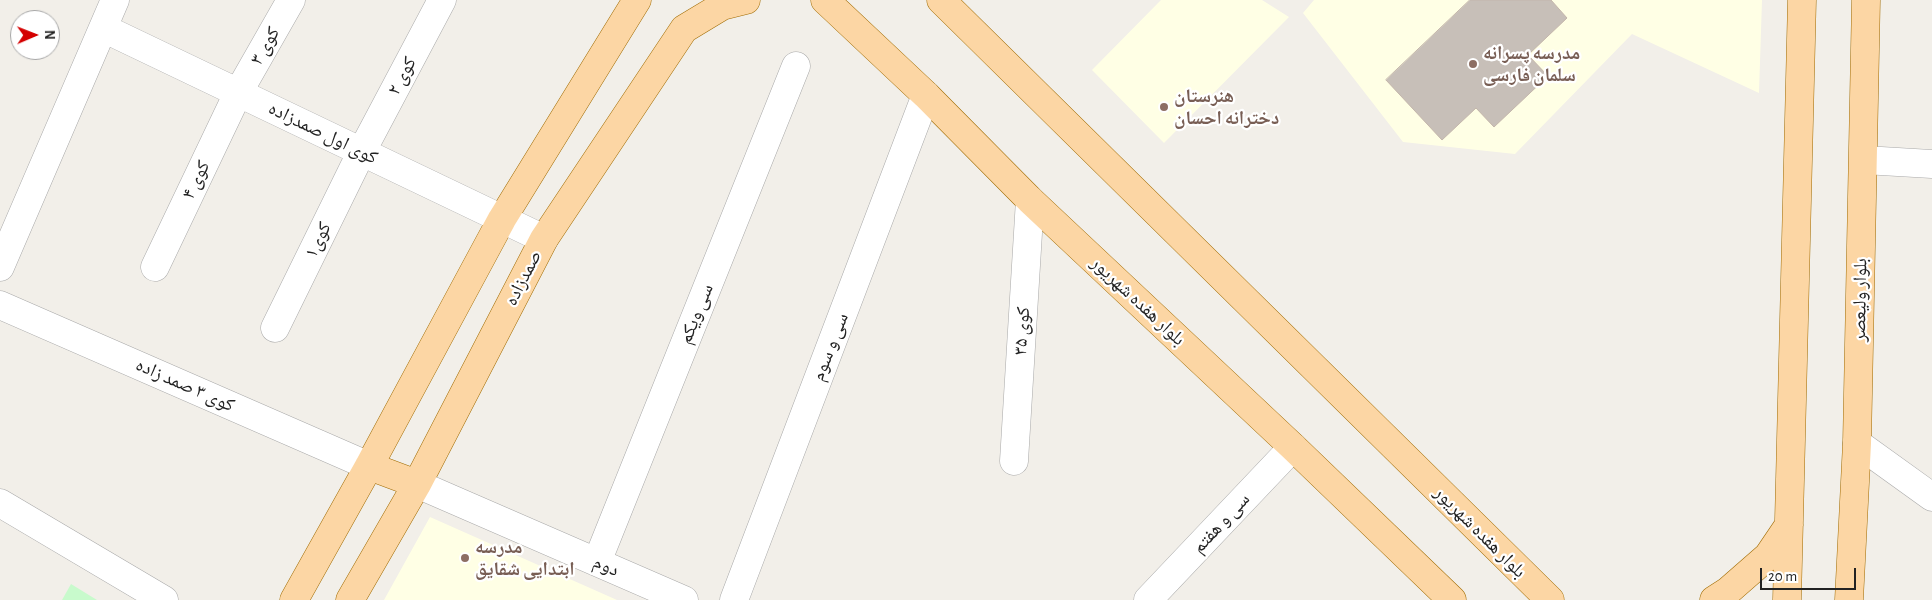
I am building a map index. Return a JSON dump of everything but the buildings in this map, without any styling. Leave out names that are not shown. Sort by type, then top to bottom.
[{"type":"main road","points":[[294,600],[369,466],[502,219],[637,0]]},
{"type":"main road","name":"صمدزاده","points":[[350,600],[417,484],[544,239],[684,29],[722,6],[746,0]]},
{"type":"main road","points":[[802,0],[827,3]]},
{"type":"main road","name":"بلوار هفده شهریور","points":[[941,0],[1550,600]]},
{"type":"main road","points":[[1787,600],[1802,0]]},
{"type":"main road","name":"بلوار ولیعصر","points":[[1849,600],[1857,443],[1866,0]]},
{"type":"main road","name":"بلوار هفده شهریور","points":[[827,3],[926,95],[1030,200],[1294,447],[1452,600]]},
{"type":"main road","points":[[369,466],[417,484]]},
{"type":"main road","points":[[1714,600],[1728,591],[1768,556],[1789,525]]},
{"type":"street","points":[[0,267],[115,0]]},
{"type":"street","name":"کوی ۳","points":[[238,93],[292,0]]},
{"type":"street","name":"کوی ۲","points":[[362,152],[442,0]]},
{"type":"street","name":"کوی اول صمدزاده","points":[[103,28],[544,239]]},
{"type":"street","name":"سی ویکم","points":[[597,562],[796,66]]},
{"type":"street","name":"کوی ۴","points":[[155,267],[238,93]]},
{"type":"street","name":"سی و سوم","points":[[734,600],[926,95]]},
{"type":"street","name":"کوی۱","points":[[275,328],[362,152]]},
{"type":"street","points":[[1864,160],[1932,164]]},
{"type":"street","name":"کوی ۳۵","points":[[1014,462],[1030,200]]},
{"type":"street","name":"کوی ۳ صمد زاده","points":[[0,305],[369,466]]},
{"type":"street","points":[[1857,443],[1932,497]]},
{"type":"street","name":"سی و هفتم","points":[[1148,600],[1294,447]]},
{"type":"street","name":"دوم","points":[[417,484],[684,600]]},
{"type":"street","points":[[0,503],[164,600]]},
{"type":"shaded area","name":"هنرستان دخترانه احسان","points":[[1161,0],[1262,0],[1289,17],[1164,143],[1092,70]]},
{"type":"shaded area","name":"مدرسه پسرانه سلمان فارسی","points":[[1314,0],[1762,0],[1759,93],[1632,34],[1515,154],[1403,142],[1303,13]]},
{"type":"shaded area","name":"مدرسه ابتدایی شقایق","points":[[430,517],[617,600],[384,600]]},
{"type":"green space","points":[[71,584],[97,600],[62,600]]},
{"type":"place","name":"مدرسه پسرانه سلمان فارسی","points":[[1473,64]]},
{"type":"place","name":"هنرستان دخترانه احسان","points":[[1164,107]]},
{"type":"place","name":"مدرسه ابتدایی شقایق","points":[[465,558]]}]
